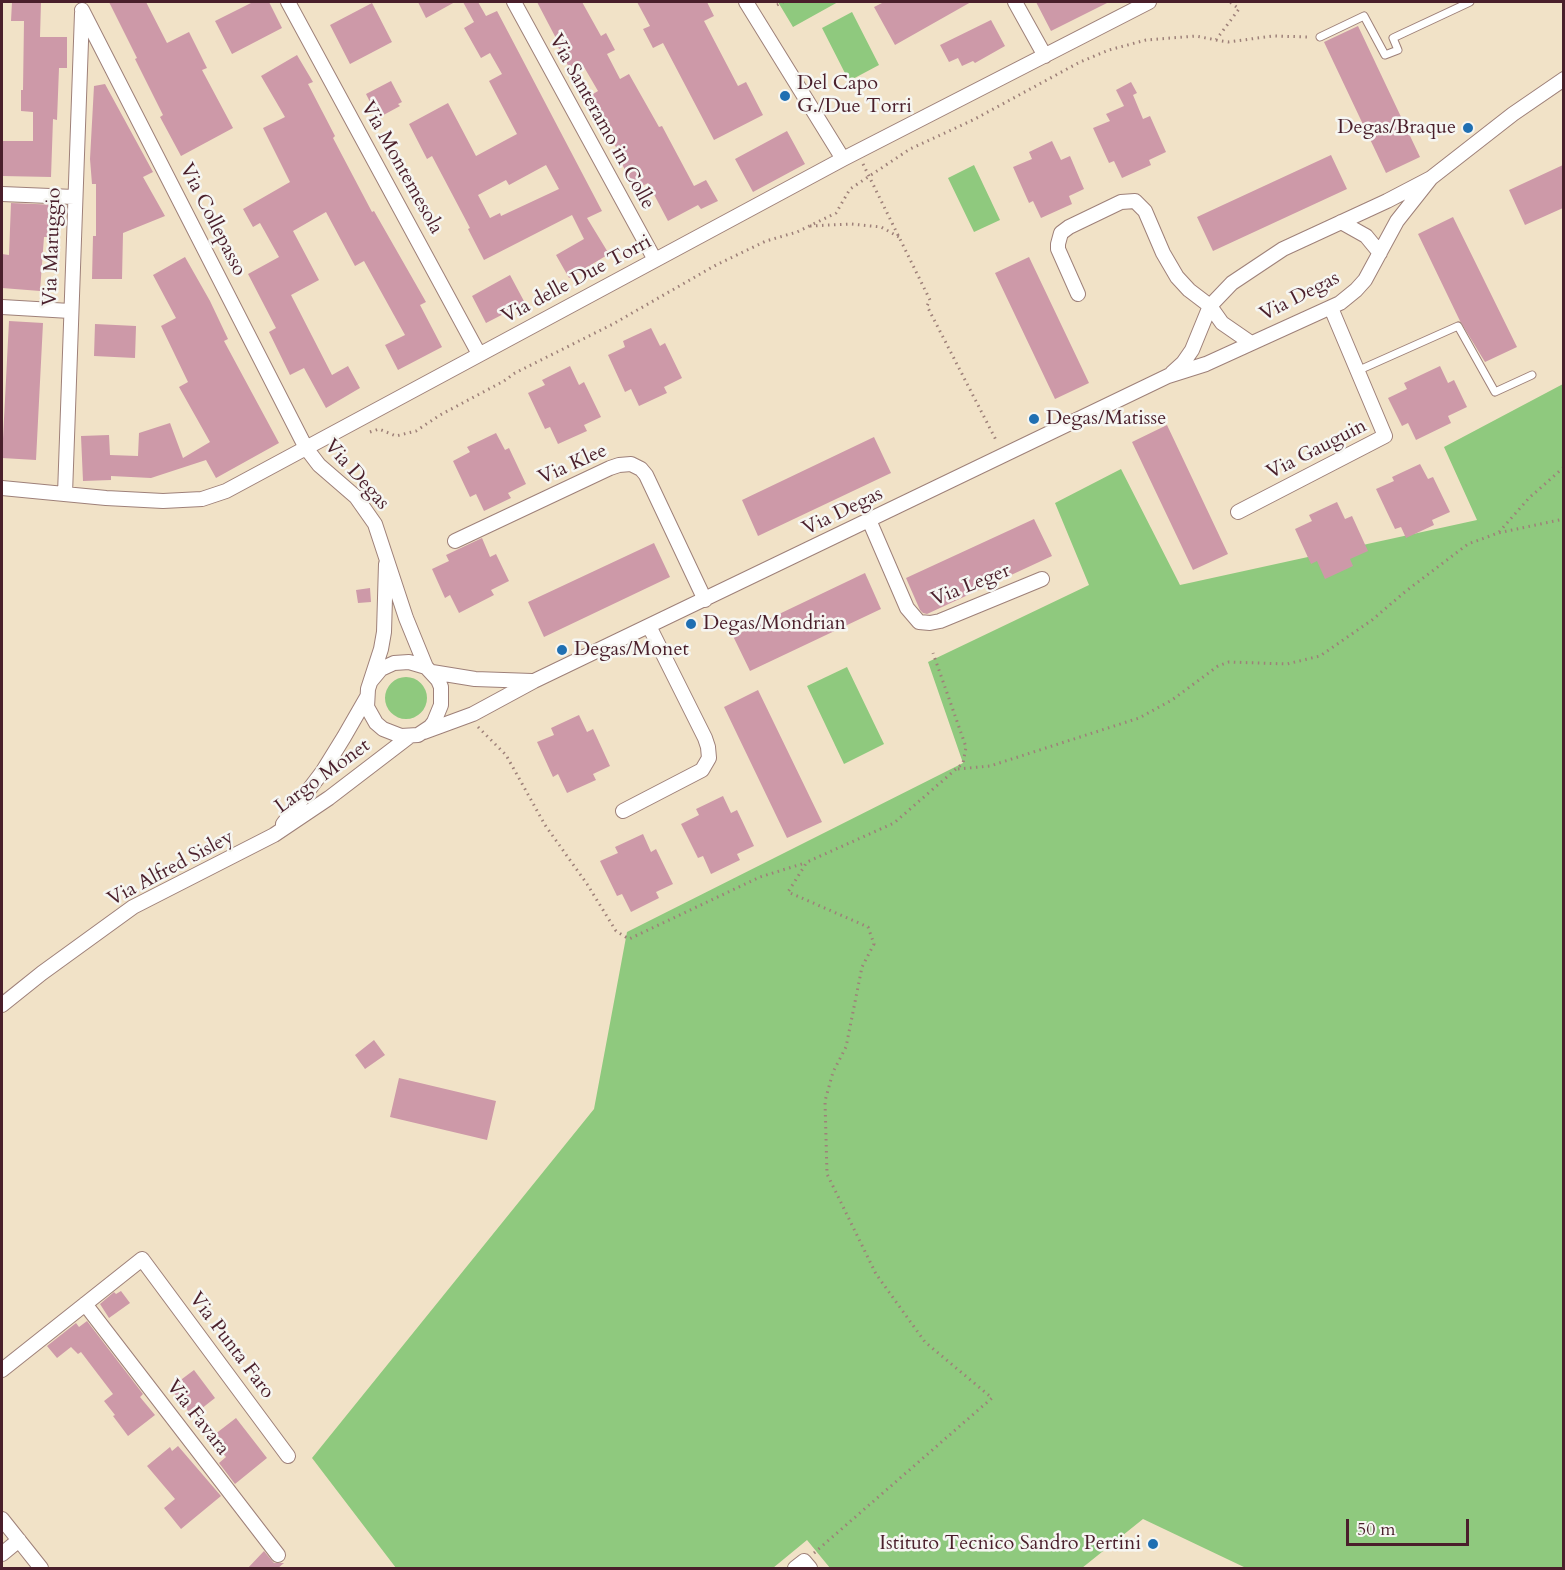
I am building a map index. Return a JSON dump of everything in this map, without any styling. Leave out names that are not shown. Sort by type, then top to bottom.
[{"type":"street","name":"Via Montemesola","points":[[288,2],[479,354]]},
{"type":"street","name":"Via Santeramo in Colle","points":[[514,2],[655,260]]},
{"type":"street","points":[[746,2],[843,159]]},
{"type":"street","points":[[1015,2],[1045,56]]},
{"type":"street","name":"Via delle Due Torri","points":[[2,488],[163,501],[201,499],[226,491],[843,159],[1149,2]]},
{"type":"street","name":"Via Maruggio","points":[[65,494],[82,6]]},
{"type":"street","name":"Via Collepasso","points":[[82,6],[306,448]]},
{"type":"street","name":"Via Degas","points":[[1168,376],[1178,368],[1192,350],[1210,306],[1232,283],[1261,262],[1431,178],[1513,114],[1563,79]]},
{"type":"street","name":"Via Degas","points":[[424,732],[468,716],[534,681],[1168,376],[1200,366],[1331,308],[1347,299],[1362,285],[1397,221],[1431,178]]},
{"type":"street","points":[[2,194],[74,196]]},
{"type":"street","points":[[1078,294],[1058,249],[1061,233],[1121,202],[1130,200],[1138,203],[1145,211],[1163,253],[1177,277],[1189,290],[1210,306],[1222,323],[1251,343]]},
{"type":"street","points":[[1341,222],[1366,236],[1380,253]]},
{"type":"street","points":[[2,307],[70,311]]},
{"type":"street","name":"Via Gauguin","points":[[1238,512],[1385,436],[1331,308]]},
{"type":"street","name":"Via Degas","points":[[306,448],[315,460],[351,492],[369,513],[380,536],[387,562]]},
{"type":"street","name":"Via Klee","points":[[455,541],[610,468],[632,464],[646,475],[705,600]]},
{"type":"street","name":"Via Leger","points":[[869,520],[907,608],[919,622],[940,621],[1042,579]]},
{"type":"street","points":[[387,562],[411,633],[429,670],[441,687],[441,705],[434,722],[424,732]]},
{"type":"street","name":"Largo Monet","points":[[387,562],[384,632],[367,697],[367,707],[371,716],[383,729],[393,735],[410,736],[424,732]]},
{"type":"street","points":[[623,811],[702,770],[709,758],[705,738],[650,626]]},
{"type":"street","points":[[371,681],[381,669],[394,663],[409,662],[429,670]]},
{"type":"street","name":"Via Degas","points":[[429,670],[484,680],[534,681]]},
{"type":"street","name":"Largo Monet","points":[[274,835],[323,771],[367,697]]},
{"type":"street","name":"Largo Monet","points":[[274,835],[329,798],[410,736]]},
{"type":"street","name":"Via Alfred Sisley","points":[[2,1005],[133,907],[274,835]]},
{"type":"street","name":"Via Punta Faro","points":[[85,1304],[142,1259],[288,1456]]},
{"type":"street","points":[[2,1370],[85,1304]]},
{"type":"street","name":"Via Favara","points":[[85,1304],[278,1555]]},
{"type":"street","points":[[2,1519],[41,1569]]},
{"type":"street","points":[[2,1554],[19,1540]]},
{"type":"lane","points":[[1320,37],[1364,16],[1384,55],[1398,50],[1393,38],[1470,2]]},
{"type":"lane","points":[[1357,371],[1458,326],[1495,392],[1532,375]]},
{"type":"path","points":[[777,5],[783,2]]},
{"type":"path","points":[[1216,40],[1239,9],[1230,2]]},
{"type":"path","points":[[360,418],[368,432],[379,429],[396,436],[416,431],[515,373],[613,324],[716,265],[766,241],[797,232],[836,213],[850,189],[910,149],[973,120],[1039,82],[1099,54],[1146,40],[1196,36],[1228,42],[1273,36],[1320,37]]},
{"type":"path","points":[[857,152],[930,300],[927,306],[1004,456]]},
{"type":"path","points":[[808,226],[851,224],[880,227],[899,237]]},
{"type":"path","points":[[1498,532],[1528,498],[1563,467]]},
{"type":"path","points":[[956,769],[990,766],[1139,718],[1172,700],[1218,666],[1229,662],[1287,664],[1320,656],[1372,620],[1468,544],[1498,532],[1563,519]]},
{"type":"path","points":[[468,716],[506,755],[545,825],[616,932],[628,939],[760,877],[807,862],[894,823],[963,763],[966,747],[933,652]]},
{"type":"path","points":[[803,1566],[992,1398],[925,1342],[876,1274],[827,1174],[825,1101],[833,1072],[846,1047],[862,967],[874,944],[868,927],[788,892],[807,862]]},
{"type":"green space","points":[[778,2],[838,2],[793,27]]},
{"type":"green space","points":[[852,12],[879,65],[849,81],[822,28]]},
{"type":"green space","points":[[974,165],[1000,220],[974,232],[948,178]]},
{"type":"green space","points":[[1563,384],[1563,1568],[1246,1568],[1143,1519],[1082,1568],[830,1568],[807,1540],[773,1568],[396,1568],[312,1458],[594,1109],[627,932],[963,763],[928,662],[1089,585],[1055,503],[1121,469],[1180,585],[1477,520],[1444,447]]},
{"type":"green space","points":[[847,667],[884,744],[844,764],[807,686]]},
{"type":"green space","points":[[406,677],[421,683],[427,698],[421,713],[406,719],[391,713],[385,698],[391,683]]},
{"type":"building","points":[[12,2],[41,2],[40,37],[67,37],[67,68],[59,68],[57,120],[53,119],[51,177],[2,176],[2,141],[33,141],[33,112],[21,111],[24,21],[11,21]]},
{"type":"building","points":[[109,2],[146,2],[167,43],[189,32],[207,68],[202,70],[233,128],[181,156],[160,117],[163,115]]},
{"type":"building","points":[[253,2],[269,2],[282,28],[232,54],[215,21]]},
{"type":"building","points":[[418,2],[455,2],[426,18]]},
{"type":"building","points":[[463,2],[478,2],[486,16],[497,11],[602,211],[587,218],[609,254],[569,278],[556,255],[584,239],[572,215],[484,260],[432,156],[427,159],[409,124],[448,103],[476,156],[517,134],[489,81],[502,74],[490,53],[481,58],[464,28],[474,22]],"holes":[[[546,165],[559,189],[501,216],[500,213],[490,218],[478,195],[506,180],[509,185]]]},
{"type":"building","points":[[537,2],[582,2],[601,36],[606,33],[615,50],[607,54],[620,79],[629,74],[659,127],[662,126],[694,186],[706,180],[718,201],[701,209],[698,205],[668,221],[648,183],[635,190],[615,150],[617,149],[588,97],[598,91],[584,67],[572,73]]},
{"type":"building","points":[[637,2],[707,2],[714,16],[704,21],[738,86],[746,82],[763,115],[714,140],[663,43],[653,48],[643,29],[650,26]]},
{"type":"building","points":[[884,2],[971,2],[895,45],[874,7]]},
{"type":"building","points":[[1036,2],[1109,2],[1051,31]]},
{"type":"building","points":[[372,3],[392,42],[350,64],[330,25]]},
{"type":"building","points":[[991,20],[1005,46],[975,63],[973,61],[962,66],[958,58],[949,62],[940,45]]},
{"type":"building","points":[[1358,26],[1420,157],[1386,173],[1324,42]]},
{"type":"building","points":[[297,55],[313,82],[308,84],[335,136],[333,138],[372,212],[374,211],[426,302],[420,305],[442,347],[398,370],[385,345],[405,335],[364,261],[355,266],[326,212],[293,231],[319,280],[291,295],[332,375],[348,366],[360,388],[326,408],[304,368],[290,375],[269,332],[276,328],[248,274],[279,257],[260,223],[253,227],[243,209],[290,182],[263,128],[285,117],[261,76]]},
{"type":"building","points":[[391,81],[402,102],[398,104],[400,106],[378,118],[366,94]]},
{"type":"building","points":[[1131,82],[1137,93],[1133,95],[1143,119],[1150,116],[1166,152],[1149,160],[1151,165],[1122,178],[1114,161],[1109,163],[1093,128],[1110,121],[1106,114],[1124,106],[1116,90]]},
{"type":"building","points":[[105,84],[153,172],[143,177],[165,216],[123,233],[122,279],[92,279],[93,236],[96,236],[96,184],[92,184],[90,159],[94,86]]},
{"type":"building","points":[[787,131],[805,164],[753,192],[735,159]]},
{"type":"building","points":[[1052,141],[1061,160],[1070,156],[1084,189],[1069,196],[1072,204],[1041,218],[1033,201],[1029,203],[1013,167],[1032,159],[1029,152]]},
{"type":"building","points":[[1331,155],[1347,189],[1213,251],[1197,217]]},
{"type":"building","points":[[1563,165],[1563,208],[1525,225],[1509,190]]},
{"type":"building","points":[[11,203],[59,205],[58,237],[44,237],[40,291],[2,288],[2,254],[9,255]]},
{"type":"building","points":[[1453,217],[1517,347],[1485,362],[1460,321],[1418,234]]},
{"type":"building","points":[[185,257],[228,339],[224,341],[279,443],[216,478],[206,460],[151,478],[111,476],[111,480],[83,481],[81,436],[109,435],[110,455],[138,456],[139,433],[170,423],[183,458],[210,442],[179,387],[188,382],[161,326],[176,318],[153,275]]},
{"type":"building","points":[[1029,257],[1089,383],[1055,399],[995,273]]},
{"type":"building","points":[[510,275],[525,303],[486,323],[472,296]]},
{"type":"building","points":[[9,321],[43,323],[36,460],[2,458]]},
{"type":"building","points":[[95,324],[136,326],[135,358],[94,356]]},
{"type":"building","points":[[651,328],[660,346],[665,343],[682,378],[664,387],[667,393],[639,406],[631,389],[625,392],[608,355],[625,347],[623,341]]},
{"type":"building","points":[[570,366],[579,385],[584,382],[601,417],[584,425],[587,431],[558,444],[550,427],[545,429],[528,393],[545,385],[542,380]]},
{"type":"building","points":[[1440,366],[1448,383],[1454,380],[1467,407],[1448,416],[1451,423],[1416,440],[1408,423],[1402,426],[1388,398],[1407,389],[1404,383]]},
{"type":"building","points":[[1167,425],[1228,554],[1193,570],[1132,442]]},
{"type":"building","points":[[496,433],[505,450],[509,448],[526,484],[508,493],[511,498],[484,511],[476,494],[470,497],[453,461],[470,452],[467,447]]},
{"type":"building","points":[[874,437],[891,473],[758,536],[742,500]]},
{"type":"building","points":[[1420,464],[1428,479],[1433,477],[1450,512],[1432,520],[1434,525],[1406,538],[1401,527],[1395,529],[1376,489],[1394,481],[1392,477]]},
{"type":"building","points":[[1337,502],[1345,519],[1352,516],[1368,551],[1350,559],[1353,566],[1325,579],[1317,561],[1311,564],[1295,529],[1312,521],[1309,515]]},
{"type":"building","points":[[1034,519],[1052,556],[927,614],[920,610],[906,578]]},
{"type":"building","points":[[482,538],[490,557],[496,554],[509,581],[491,590],[494,595],[459,613],[450,595],[445,598],[432,569],[449,561],[446,555]]},
{"type":"building","points":[[654,543],[670,577],[544,637],[528,602]]},
{"type":"building","points":[[865,573],[881,609],[750,671],[733,636]]},
{"type":"building","points":[[370,588],[371,602],[358,603],[356,590]]},
{"type":"building","points":[[758,690],[822,822],[787,838],[724,707]]},
{"type":"building","points":[[579,715],[587,732],[593,729],[610,766],[593,774],[596,780],[567,793],[558,774],[553,777],[537,742],[554,735],[551,728]]},
{"type":"building","points":[[723,796],[731,813],[737,810],[754,846],[737,854],[740,860],[711,874],[703,856],[698,858],[681,824],[699,815],[696,809]]},
{"type":"building","points":[[643,834],[651,852],[656,849],[673,884],[656,892],[659,898],[631,912],[622,894],[617,896],[600,861],[618,853],[615,847]]},
{"type":"building","points":[[374,1040],[385,1055],[365,1069],[355,1055]]},
{"type":"building","points":[[399,1078],[496,1101],[487,1140],[390,1117]]},
{"type":"building","points":[[121,1291],[130,1303],[109,1318],[100,1304],[114,1292],[116,1294]]},
{"type":"building","points":[[87,1321],[143,1394],[140,1397],[155,1415],[128,1436],[104,1401],[113,1394],[81,1352],[78,1354],[71,1347],[57,1358],[47,1346],[76,1323],[79,1327]]},
{"type":"building","points":[[194,1370],[215,1398],[192,1416],[170,1388]]},
{"type":"building","points":[[236,1418],[267,1458],[235,1484],[219,1463],[226,1457],[210,1438]]},
{"type":"building","points":[[178,1446],[221,1496],[181,1529],[164,1508],[175,1499],[147,1466],[170,1447],[172,1451]]},
{"type":"building","points":[[264,1551],[274,1563],[284,1563],[277,1569],[247,1569]]},
{"type":"place","name":"Del Capo G./Due Torri","points":[[785,96]]},
{"type":"place","name":"Degas/Braque","points":[[1468,128]]},
{"type":"place","name":"Degas/Matisse","points":[[1034,419]]},
{"type":"place","name":"Degas/Mondrian","points":[[691,624]]},
{"type":"place","name":"Degas/Monet","points":[[562,650]]},
{"type":"place","name":"Istituto Tecnico Sandro Pertini","points":[[1153,1544]]}]
